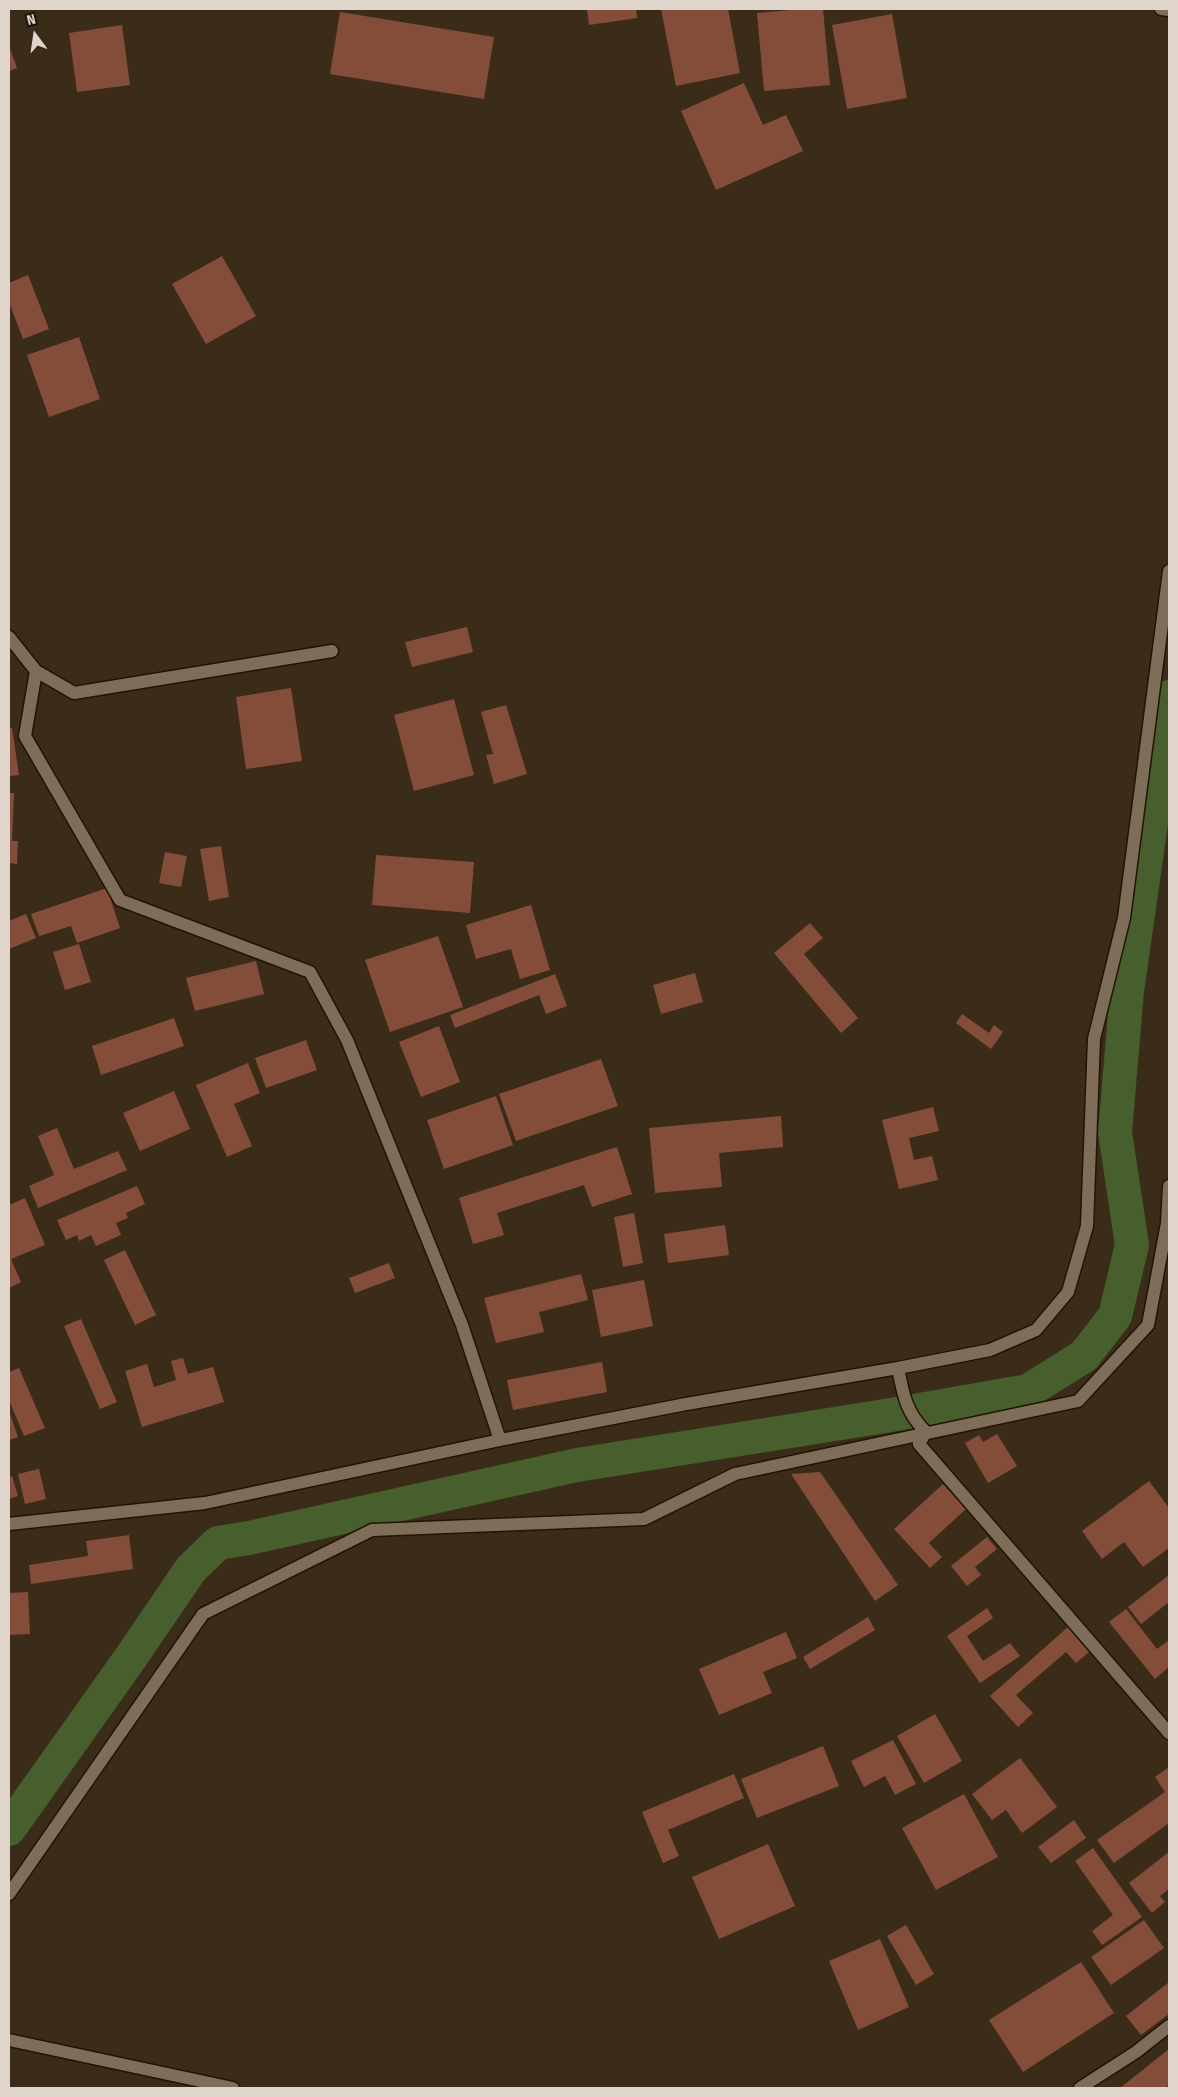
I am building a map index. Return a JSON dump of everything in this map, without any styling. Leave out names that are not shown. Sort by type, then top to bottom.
[{"type":"street","points":[[1161,9],[1169,10]]},
{"type":"street","points":[[9,1524],[205,1503],[500,1440],[686,1404],[898,1368],[990,1350],[1036,1330],[1068,1292],[1087,1226],[1094,1039],[1124,918],[1169,571]]},
{"type":"street","points":[[9,637],[36,671],[74,693],[332,651]]},
{"type":"street","points":[[36,671],[24,736],[120,900],[310,972],[347,1040],[462,1325],[500,1440]]},
{"type":"street","points":[[9,1894],[204,1614],[372,1530],[644,1519],[735,1474],[1078,1401],[1148,1326],[1167,1222],[1169,1186]]},
{"type":"street","points":[[898,1368],[903,1393],[914,1420],[926,1432]]},
{"type":"street","points":[[926,1432],[919,1444],[1169,1733]]},
{"type":"street","points":[[1080,2088],[1136,2052],[1169,2026]]},
{"type":"street","points":[[9,2040],[233,2088]]},
{"type":"building","points":[[587,9],[636,9],[637,18],[589,25]]},
{"type":"building","points":[[661,9],[728,9],[740,73],[676,86]]},
{"type":"building","points":[[823,9],[830,85],[764,91],[757,13]]},
{"type":"building","points":[[340,12],[494,37],[484,99],[330,74]]},
{"type":"building","points":[[892,14],[907,98],[847,109],[832,25]]},
{"type":"building","points":[[122,25],[130,85],[77,92],[69,33]]},
{"type":"building","points":[[9,46],[17,68],[9,71]]},
{"type":"building","points":[[744,83],[763,125],[786,115],[803,151],[716,190],[681,111]]},
{"type":"building","points":[[222,256],[256,316],[206,344],[172,284]]},
{"type":"building","points":[[28,275],[49,329],[23,339],[9,302],[9,283]]},
{"type":"building","points":[[79,337],[100,399],[49,417],[27,355]]},
{"type":"building","points":[[467,627],[473,652],[412,667],[405,642]]},
{"type":"building","points":[[291,688],[302,761],[246,769],[236,697]]},
{"type":"building","points":[[454,699],[474,775],[414,791],[394,715]]},
{"type":"building","points":[[506,705],[527,774],[494,784],[486,755],[493,754],[481,712]]},
{"type":"building","points":[[9,728],[12,728],[19,775],[9,776]]},
{"type":"building","points":[[9,793],[14,793],[12,841],[18,841],[17,864],[9,863]]},
{"type":"building","points":[[221,846],[229,897],[209,901],[200,849]]},
{"type":"building","points":[[165,852],[187,856],[181,887],[159,883]]},
{"type":"building","points":[[376,855],[474,862],[470,913],[372,905]]},
{"type":"building","points":[[107,888],[120,928],[77,943],[71,926],[39,936],[31,914]]},
{"type":"building","points":[[531,905],[550,970],[520,979],[511,949],[476,959],[466,925]]},
{"type":"building","points":[[26,914],[36,938],[9,949],[9,921]]},
{"type":"building","points":[[810,923],[823,938],[804,954],[858,1018],[841,1033],[774,953]]},
{"type":"building","points":[[438,936],[463,1007],[390,1032],[365,960]]},
{"type":"building","points":[[79,944],[91,982],[65,990],[53,952]]},
{"type":"building","points":[[256,961],[264,994],[195,1011],[186,978]]},
{"type":"building","points":[[695,973],[703,1002],[661,1014],[653,985]]},
{"type":"building","points":[[555,974],[567,1006],[546,1014],[539,995],[455,1028],[450,1015]]},
{"type":"building","points":[[962,1014],[989,1033],[994,1025],[1003,1032],[991,1049],[956,1023]]},
{"type":"building","points":[[174,1018],[184,1046],[101,1075],[92,1046]]},
{"type":"building","points":[[439,1026],[460,1082],[421,1097],[399,1042]]},
{"type":"building","points":[[306,1040],[317,1070],[266,1088],[255,1058]]},
{"type":"building","points":[[601,1059],[618,1106],[516,1141],[499,1094]]},
{"type":"building","points":[[248,1063],[260,1093],[234,1104],[252,1146],[227,1157],[196,1085]]},
{"type":"building","points":[[174,1091],[190,1129],[140,1151],[123,1113]]},
{"type":"building","points":[[496,1096],[513,1145],[444,1169],[427,1120]]},
{"type":"building","points":[[933,1107],[939,1131],[909,1138],[914,1160],[932,1156],[938,1180],[899,1189],[882,1120]]},
{"type":"building","points":[[781,1116],[783,1147],[719,1153],[722,1187],[655,1193],[649,1128]]},
{"type":"building","points":[[57,1128],[74,1169],[118,1151],[127,1170],[38,1208],[29,1186],[54,1175],[38,1136]]},
{"type":"building","points":[[617,1147],[632,1194],[592,1207],[584,1185],[497,1213],[504,1235],[473,1244],[459,1198]]},
{"type":"building","points":[[137,1186],[145,1204],[126,1213],[128,1218],[116,1223],[121,1235],[96,1246],[91,1235],[79,1241],[77,1235],[66,1240],[57,1220]]},
{"type":"building","points":[[25,1198],[45,1245],[11,1259],[21,1282],[9,1288],[9,1205]]},
{"type":"building","points":[[634,1213],[643,1263],[623,1267],[614,1217]]},
{"type":"building","points":[[725,1225],[729,1255],[668,1263],[664,1234]]},
{"type":"building","points":[[125,1250],[156,1315],[135,1325],[104,1260]]},
{"type":"building","points":[[389,1263],[395,1278],[355,1293],[349,1278]]},
{"type":"building","points":[[581,1274],[588,1300],[539,1312],[544,1332],[496,1343],[484,1298]]},
{"type":"building","points":[[644,1280],[653,1326],[601,1337],[592,1290]]},
{"type":"building","points":[[81,1319],[117,1402],[100,1409],[64,1326]]},
{"type":"building","points":[[183,1358],[188,1374],[213,1367],[224,1402],[142,1427],[125,1371],[147,1364],[154,1387],[176,1380],[171,1361]]},
{"type":"building","points":[[602,1362],[607,1392],[513,1410],[507,1380]]},
{"type":"building","points":[[19,1368],[45,1428],[24,1436],[9,1400],[9,1372]]},
{"type":"building","points":[[9,1411],[18,1437],[9,1440]]},
{"type":"building","points":[[997,1434],[1017,1466],[988,1483],[965,1443],[979,1435],[983,1442]]},
{"type":"building","points":[[39,1469],[46,1499],[25,1504],[18,1474]]},
{"type":"building","points":[[820,1472],[898,1585],[875,1601],[791,1474]]},
{"type":"building","points":[[12,1476],[18,1496],[9,1499],[9,1477]]},
{"type":"building","points":[[1149,1481],[1169,1508],[1169,1548],[1143,1567],[1124,1542],[1102,1559],[1082,1531]]},
{"type":"building","points":[[943,1484],[966,1509],[929,1543],[942,1557],[930,1568],[894,1529]]},
{"type":"building","points":[[129,1535],[133,1569],[31,1584],[29,1565],[88,1556],[86,1541]]},
{"type":"building","points":[[987,1537],[997,1549],[975,1567],[981,1575],[967,1586],[951,1566]]},
{"type":"building","points":[[1169,1575],[1169,1602],[1141,1624],[1128,1607]]},
{"type":"building","points":[[28,1592],[30,1634],[9,1635],[9,1593]]},
{"type":"building","points":[[987,1608],[993,1618],[967,1636],[983,1661],[1010,1643],[1020,1656],[980,1683],[947,1636]]},
{"type":"building","points":[[1126,1609],[1157,1649],[1169,1640],[1169,1667],[1155,1679],[1109,1622]]},
{"type":"building","points":[[868,1617],[875,1630],[810,1669],[803,1657]]},
{"type":"building","points":[[1068,1627],[1089,1652],[1076,1663],[1066,1652],[1016,1695],[1033,1713],[1018,1727],[990,1696]]},
{"type":"building","points":[[786,1632],[797,1658],[763,1672],[772,1693],[719,1715],[699,1669]]},
{"type":"building","points":[[935,1714],[962,1761],[924,1783],[897,1736]]},
{"type":"building","points":[[893,1740],[916,1784],[895,1795],[885,1776],[864,1787],[851,1761]]},
{"type":"building","points":[[823,1746],[839,1786],[757,1818],[741,1779]]},
{"type":"building","points":[[1020,1758],[1057,1807],[1022,1833],[1006,1810],[992,1820],[972,1794]]},
{"type":"building","points":[[1169,1767],[1169,1823],[1114,1863],[1097,1840],[1165,1792],[1155,1777]]},
{"type":"building","points":[[734,1774],[744,1798],[668,1830],[679,1856],[663,1863],[642,1812]]},
{"type":"building","points":[[964,1794],[998,1857],[936,1890],[902,1828]]},
{"type":"building","points":[[1074,1820],[1086,1838],[1051,1863],[1038,1847]]},
{"type":"building","points":[[768,1844],[795,1906],[719,1939],[692,1877]]},
{"type":"building","points":[[1093,1848],[1142,1917],[1102,1945],[1092,1931],[1113,1915],[1075,1861]]},
{"type":"building","points":[[1169,1852],[1169,1889],[1160,1896],[1165,1902],[1152,1913],[1129,1883]]},
{"type":"building","points":[[1144,1920],[1164,1948],[1111,1985],[1091,1957]]},
{"type":"building","points":[[906,1925],[934,1974],[916,1985],[887,1936]]},
{"type":"building","points":[[880,1939],[909,2007],[858,2030],[829,1961]]},
{"type":"building","points":[[1081,1962],[1114,2013],[1023,2072],[989,2020]]},
{"type":"building","points":[[1169,1982],[1169,2014],[1141,2035],[1126,2016]]},
{"type":"building","points":[[1169,2049],[1169,2085],[1165,2088],[1120,2088]]},
{"type":"waterway","points":[[9,1829],[191,1569],[218,1543],[249,1538],[577,1465],[885,1416],[1028,1391],[1084,1356],[1115,1316],[1132,1245],[1115,1132],[1127,991],[1169,697]]}]
